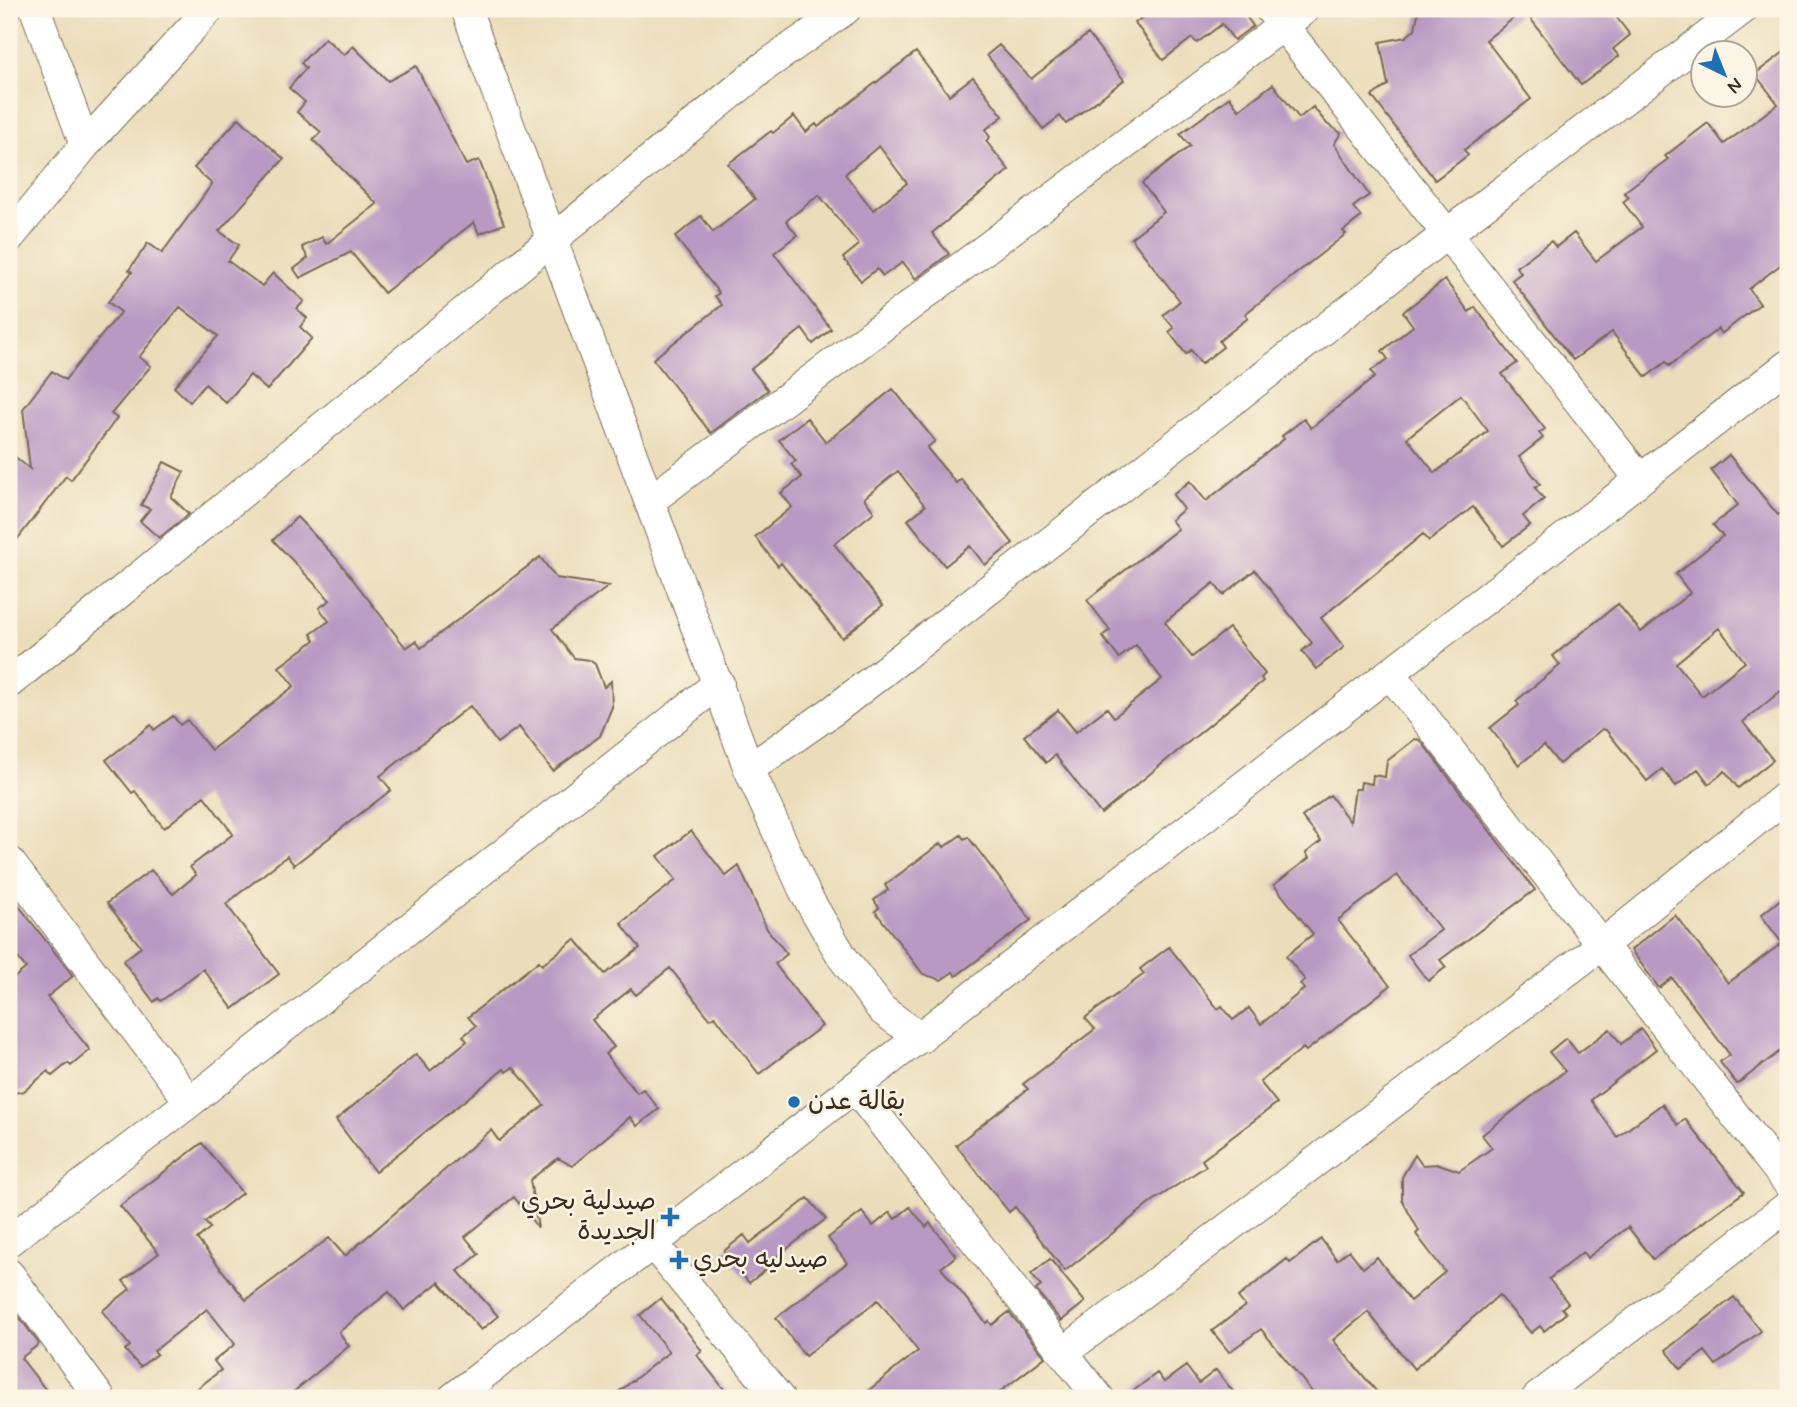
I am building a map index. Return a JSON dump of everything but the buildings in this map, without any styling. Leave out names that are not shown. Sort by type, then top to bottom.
[{"type":"street","points":[[34,9],[85,145]]},
{"type":"street","points":[[9,238],[85,145],[209,9]]},
{"type":"street","points":[[466,9],[750,769],[806,895],[844,958],[882,1010],[921,1038]]},
{"type":"street","points":[[9,683],[765,66],[846,9]]},
{"type":"street","points":[[750,769],[834,710],[1448,233],[1743,9]]},
{"type":"street","points":[[651,500],[1286,14],[1448,233],[1640,479]]},
{"type":"street","points":[[453,1398],[1391,676],[1788,365]]},
{"type":"street","points":[[1391,676],[1788,1184]]},
{"type":"street","points":[[9,1241],[190,1102],[719,683]]},
{"type":"street","points":[[1064,1352],[1603,944],[1788,795]]},
{"type":"street","points":[[9,861],[190,1102]]},
{"type":"street","points":[[855,1088],[1099,1398]]},
{"type":"street","points":[[1536,1398],[1788,1206]]},
{"type":"street","points":[[653,1244],[779,1398]]},
{"type":"street","points":[[9,1274],[100,1398]]},
{"type":"place","name":"بقالة عدن","points":[[794,1102]]},
{"type":"place","name":"صيدلية بحري الجديدة","points":[[670,1217]]},
{"type":"place","name":"صيدليه بحري","points":[[679,1260]]}]
